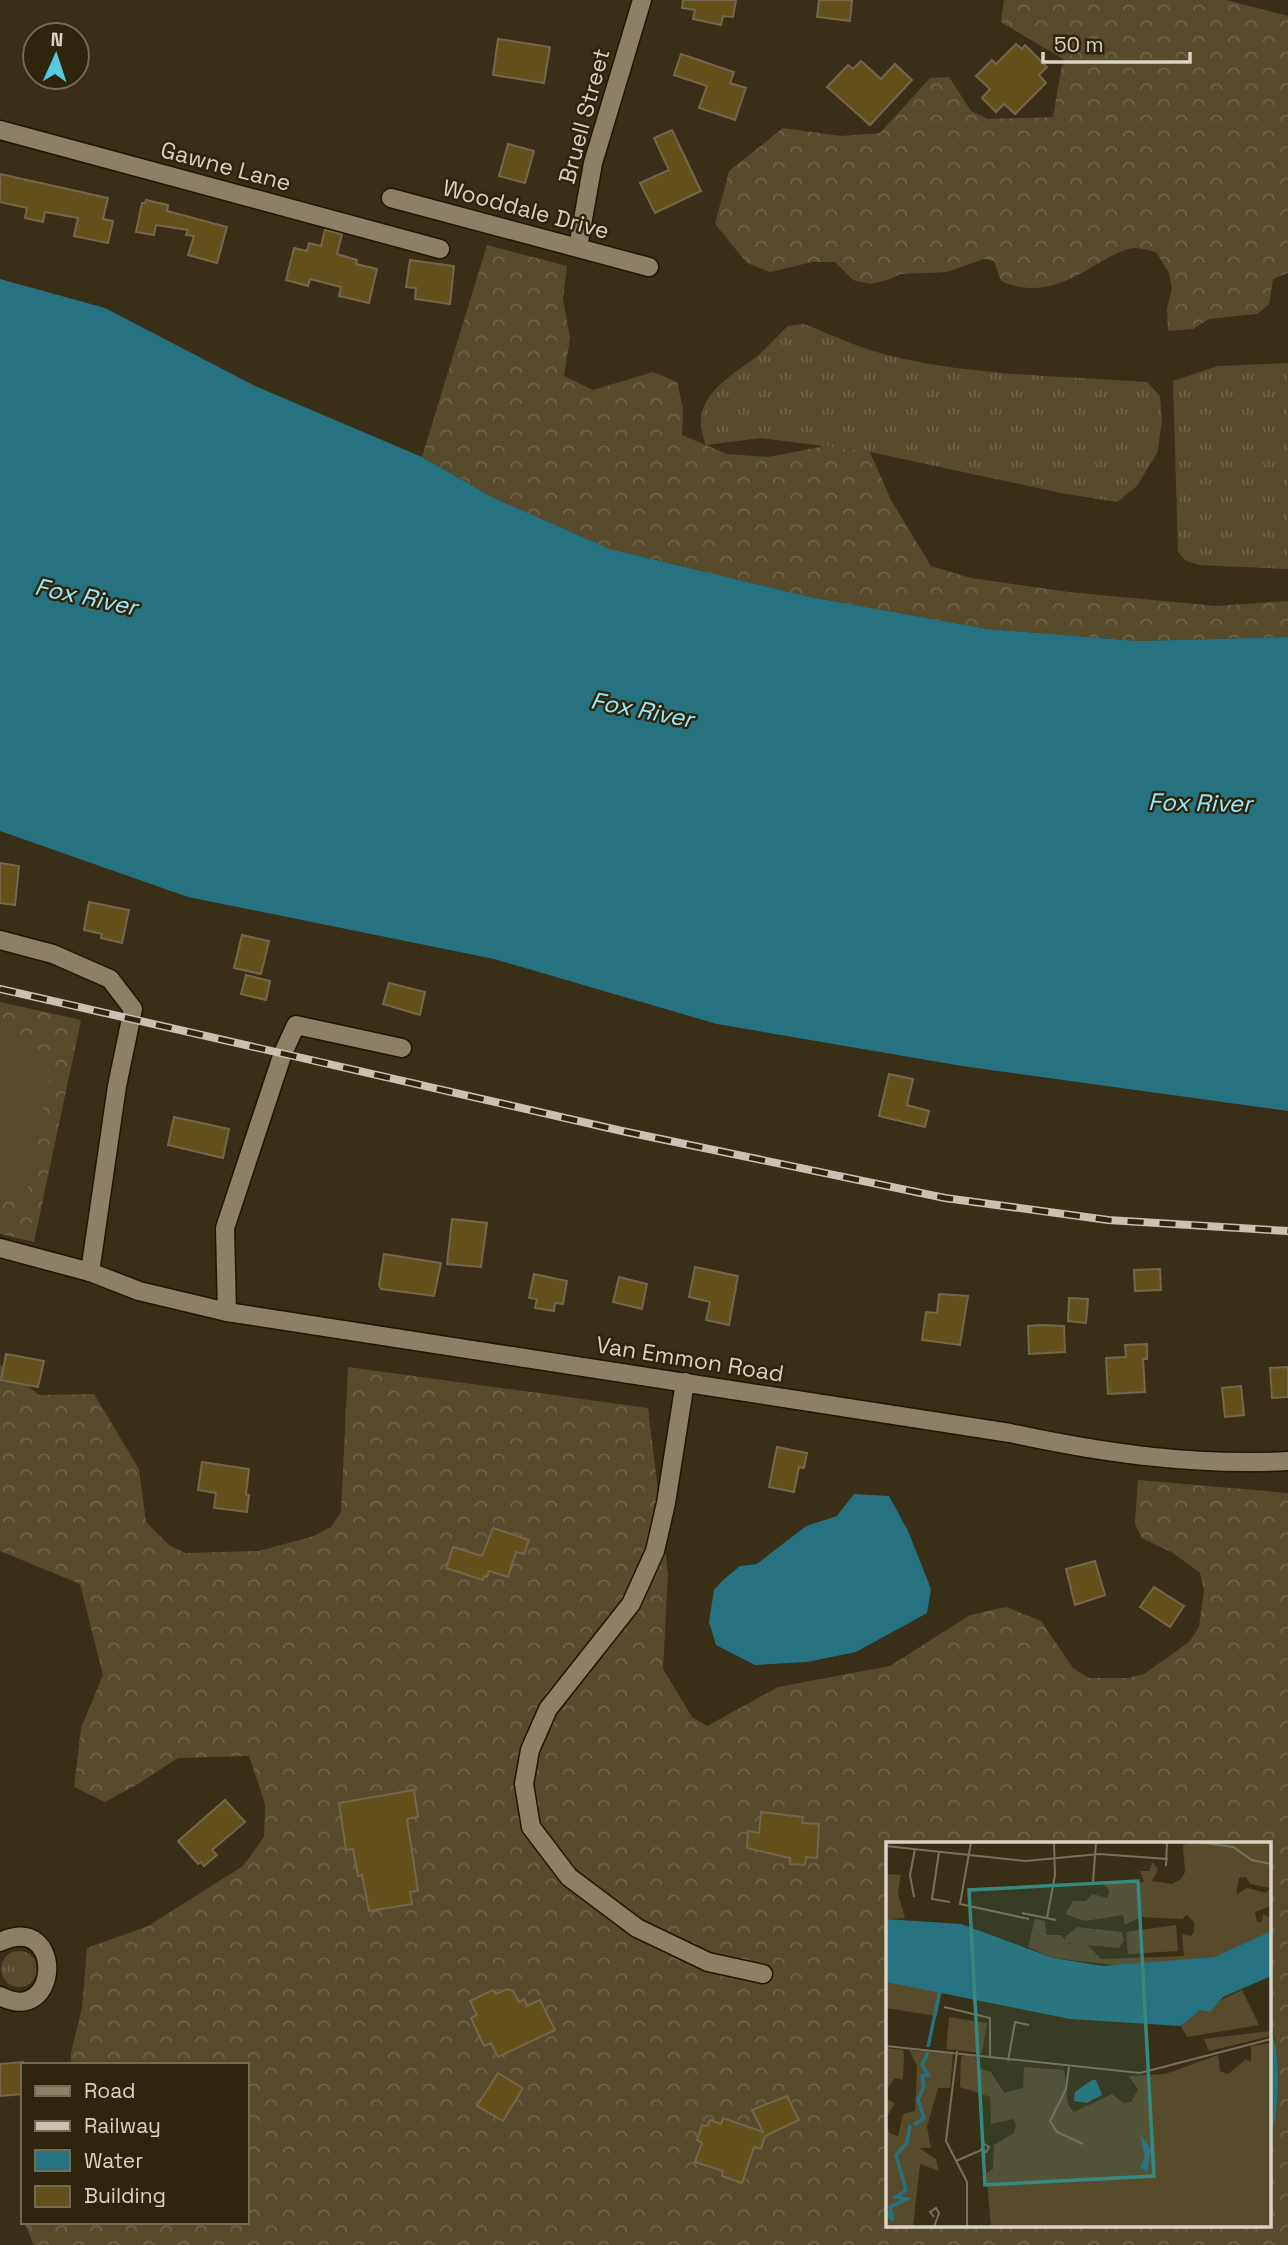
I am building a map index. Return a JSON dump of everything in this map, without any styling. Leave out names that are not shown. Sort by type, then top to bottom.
[{"type":"street","name":"Bruell Street","points":[[578,247],[596,152],[642,0]]},
{"type":"street","name":"Gawne Lane","points":[[0,130],[440,249]]},
{"type":"street","name":"Wooddale Drive","points":[[391,198],[649,267]]},
{"type":"street","points":[[0,940],[53,954],[110,979],[133,1009],[117,1086],[90,1272]]},
{"type":"street","points":[[227,1312],[225,1228],[283,1053],[296,1025],[402,1048]]},
{"type":"street","name":"Van Emmon Road","points":[[0,1248],[90,1272],[139,1292],[227,1312],[685,1382],[1136,1456],[1223,1462],[1288,1461]]},
{"type":"street","points":[[685,1382],[666,1503],[654,1550],[631,1604],[548,1709],[530,1750],[524,1784],[531,1827],[569,1877],[637,1928],[708,1962],[763,1975]]},
{"type":"street","points":[[0,1942],[18,1937],[37,1944],[48,1961],[49,1970],[42,1989],[34,1996],[15,2001],[0,1996]]},
{"type":"green space","points":[[1004,0],[1226,0],[1288,16],[1288,273],[1273,279],[1269,304],[1257,314],[1209,319],[1193,329],[1168,331],[1167,308],[1172,289],[1169,273],[1156,252],[1137,248],[1116,254],[1064,282],[1040,288],[1015,286],[1001,281],[994,261],[984,259],[947,272],[901,274],[870,284],[853,280],[835,262],[812,262],[770,272],[747,263],[715,224],[729,171],[783,128],[841,136],[880,133],[930,78],[949,77],[971,111],[988,119],[1053,117],[1063,59],[1001,22]]},
{"type":"green space","points":[[487,245],[567,266],[563,299],[570,338],[564,376],[593,390],[653,372],[677,382],[683,408],[682,435],[727,454],[768,457],[825,446],[870,452],[891,500],[931,566],[971,578],[1069,592],[1216,606],[1288,601],[1288,637],[1138,641],[988,629],[810,597],[610,549],[492,497],[422,457]]},
{"type":"green space","points":[[804,324],[872,351],[926,363],[1021,374],[1147,382],[1160,396],[1162,422],[1157,453],[1137,486],[1117,502],[1061,493],[870,452],[761,438],[706,445],[701,429],[702,415],[713,392],[788,326]]},
{"type":"green space","points":[[1288,363],[1288,569],[1200,565],[1186,561],[1178,552],[1173,381],[1218,366]]},
{"type":"green space","points":[[0,1002],[81,1020],[34,1242],[0,1234]]},
{"type":"green space","points":[[0,1041],[54,1053],[25,1203],[0,1197]]},
{"type":"green space","points":[[0,1364],[39,1395],[94,1394],[139,1469],[146,1522],[170,1546],[186,1553],[259,1551],[314,1536],[331,1527],[341,1512],[348,1367],[648,1408],[668,1574],[663,1669],[692,1717],[707,1726],[778,1687],[890,1666],[970,1615],[1006,1607],[1041,1621],[1073,1668],[1089,1678],[1127,1678],[1144,1674],[1189,1642],[1199,1627],[1204,1590],[1200,1573],[1173,1553],[1142,1538],[1135,1524],[1138,1480],[1288,1493],[1288,2245],[34,2245],[25,2224],[248,2224],[248,2063],[71,2063],[82,2008],[87,1948],[148,1926],[243,1866],[264,1837],[265,1804],[249,1756],[178,1758],[105,1802],[74,1787],[81,1728],[103,1675],[80,1584],[0,1551]]},
{"type":"green space","points":[[19,1951],[31,1957],[37,1969],[31,1981],[19,1987],[7,1981],[1,1969],[7,1957]]},
{"type":"water","name":"Fox River","points":[[0,279],[105,308],[255,386],[422,457],[492,497],[610,549],[810,597],[988,629],[1138,641],[1288,637],[1288,1111],[962,1066],[717,1024],[494,959],[188,897],[0,831]]},
{"type":"water","points":[[854,1494],[889,1496],[908,1531],[931,1589],[927,1613],[856,1652],[807,1662],[755,1665],[716,1645],[709,1622],[714,1590],[722,1581],[740,1566],[757,1564],[806,1526],[837,1516]]},
{"type":"water","points":[[1270,2026],[1278,2067],[1270,2140]]},
{"type":"building","points":[[683,0],[736,0],[733,17],[723,16],[721,25],[693,19],[695,10],[682,8]]},
{"type":"building","points":[[819,0],[852,0],[850,21],[817,17]]},
{"type":"building","points":[[498,39],[550,47],[544,83],[493,75]]},
{"type":"building","points":[[1016,44],[1022,49],[1025,45],[1047,67],[1039,75],[1046,83],[1015,114],[1004,104],[996,112],[982,98],[990,89],[976,76],[992,60],[996,64]]},
{"type":"building","points":[[681,54],[734,72],[730,83],[746,88],[735,120],[699,108],[707,86],[674,75]]},
{"type":"building","points":[[861,61],[881,79],[895,64],[912,80],[870,125],[827,87],[848,65],[853,69]]},
{"type":"building","points":[[672,130],[701,191],[655,213],[640,183],[669,170],[654,138]]},
{"type":"building","points":[[508,144],[534,151],[525,183],[499,176]]},
{"type":"building","points":[[0,174],[108,198],[103,219],[113,221],[108,243],[74,236],[78,218],[45,212],[43,222],[25,218],[27,208],[0,202]]},
{"type":"building","points":[[146,200],[168,205],[167,211],[227,227],[217,263],[188,255],[194,236],[186,235],[188,230],[156,225],[154,235],[136,232],[142,203]]},
{"type":"building","points":[[325,230],[342,234],[337,254],[357,260],[356,264],[377,269],[369,303],[339,296],[341,287],[310,279],[308,286],[286,280],[294,248],[307,251],[309,243],[321,246]]},
{"type":"building","points":[[410,260],[454,266],[450,304],[415,299],[416,288],[406,287]]},
{"type":"building","points":[[0,863],[19,866],[15,905],[0,903]]},
{"type":"building","points":[[89,902],[129,910],[122,943],[84,930]]},
{"type":"building","points":[[242,935],[269,941],[261,974],[234,968]]},
{"type":"building","points":[[246,975],[270,981],[266,1000],[241,994]]},
{"type":"building","points":[[389,983],[425,992],[420,1015],[383,1004]]},
{"type":"building","points":[[889,1074],[913,1079],[907,1105],[929,1111],[925,1127],[879,1116]]},
{"type":"building","points":[[174,1117],[229,1129],[223,1158],[168,1145]]},
{"type":"building","points":[[452,1219],[487,1223],[481,1267],[447,1264]]},
{"type":"building","points":[[384,1254],[441,1263],[434,1296],[381,1289],[379,1285]]},
{"type":"building","points":[[695,1267],[738,1276],[729,1325],[706,1320],[710,1302],[689,1297]]},
{"type":"building","points":[[1160,1269],[1161,1290],[1135,1291],[1134,1270]]},
{"type":"building","points":[[534,1274],[567,1281],[563,1304],[555,1303],[554,1311],[535,1308],[537,1299],[529,1298]]},
{"type":"building","points":[[619,1277],[647,1284],[642,1309],[613,1302]]},
{"type":"building","points":[[939,1294],[968,1296],[960,1345],[922,1340],[926,1312],[937,1313]]},
{"type":"building","points":[[1069,1298],[1088,1299],[1086,1323],[1068,1321]]},
{"type":"building","points":[[1028,1326],[1064,1326],[1065,1352],[1029,1354]]},
{"type":"building","points":[[1147,1344],[1147,1359],[1143,1359],[1145,1392],[1108,1394],[1106,1358],[1126,1357],[1125,1345]]},
{"type":"building","points":[[6,1354],[44,1361],[38,1387],[1,1380]]},
{"type":"building","points":[[1288,1367],[1288,1397],[1272,1398],[1270,1368]]},
{"type":"building","points":[[1241,1386],[1244,1415],[1225,1417],[1222,1388]]},
{"type":"building","points":[[777,1447],[807,1453],[804,1468],[799,1467],[794,1492],[769,1487]]},
{"type":"building","points":[[202,1462],[249,1469],[247,1512],[214,1508],[216,1493],[198,1490]]},
{"type":"building","points":[[493,1528],[529,1540],[524,1554],[516,1552],[508,1577],[489,1571],[483,1580],[446,1568],[453,1547],[482,1556]]},
{"type":"building","points":[[1095,1561],[1105,1595],[1075,1605],[1066,1569]]},
{"type":"building","points":[[1154,1587],[1184,1606],[1170,1627],[1140,1607]]},
{"type":"building","points":[[414,1790],[418,1817],[407,1819],[418,1891],[410,1892],[412,1904],[369,1911],[362,1875],[358,1876],[353,1849],[346,1850],[339,1803]]},
{"type":"building","points":[[225,1800],[245,1822],[212,1850],[217,1855],[204,1866],[201,1862],[198,1864],[178,1841]]},
{"type":"building","points":[[761,1812],[803,1817],[802,1823],[819,1824],[817,1858],[806,1857],[805,1865],[790,1864],[790,1858],[747,1848],[748,1831],[759,1833]]},
{"type":"building","points":[[507,1989],[513,1991],[519,2002],[524,1999],[527,2006],[540,2000],[555,2030],[498,2057],[491,2043],[484,2046],[471,2018],[477,2015],[470,2001],[493,1990],[496,1994]]},
{"type":"building","points":[[23,2062],[21,2094],[0,2096],[0,2064]]},
{"type":"building","points":[[498,2073],[523,2088],[503,2121],[477,2106]]},
{"type":"building","points":[[787,2096],[799,2120],[765,2136],[761,2149],[754,2147],[742,2183],[722,2176],[723,2171],[695,2162],[702,2143],[697,2140],[702,2125],[707,2126],[710,2120],[721,2124],[723,2118],[763,2132],[752,2110]]},
{"type":"railway","points":[[0,989],[622,1131],[945,1198],[1108,1220],[1288,1231]]}]
